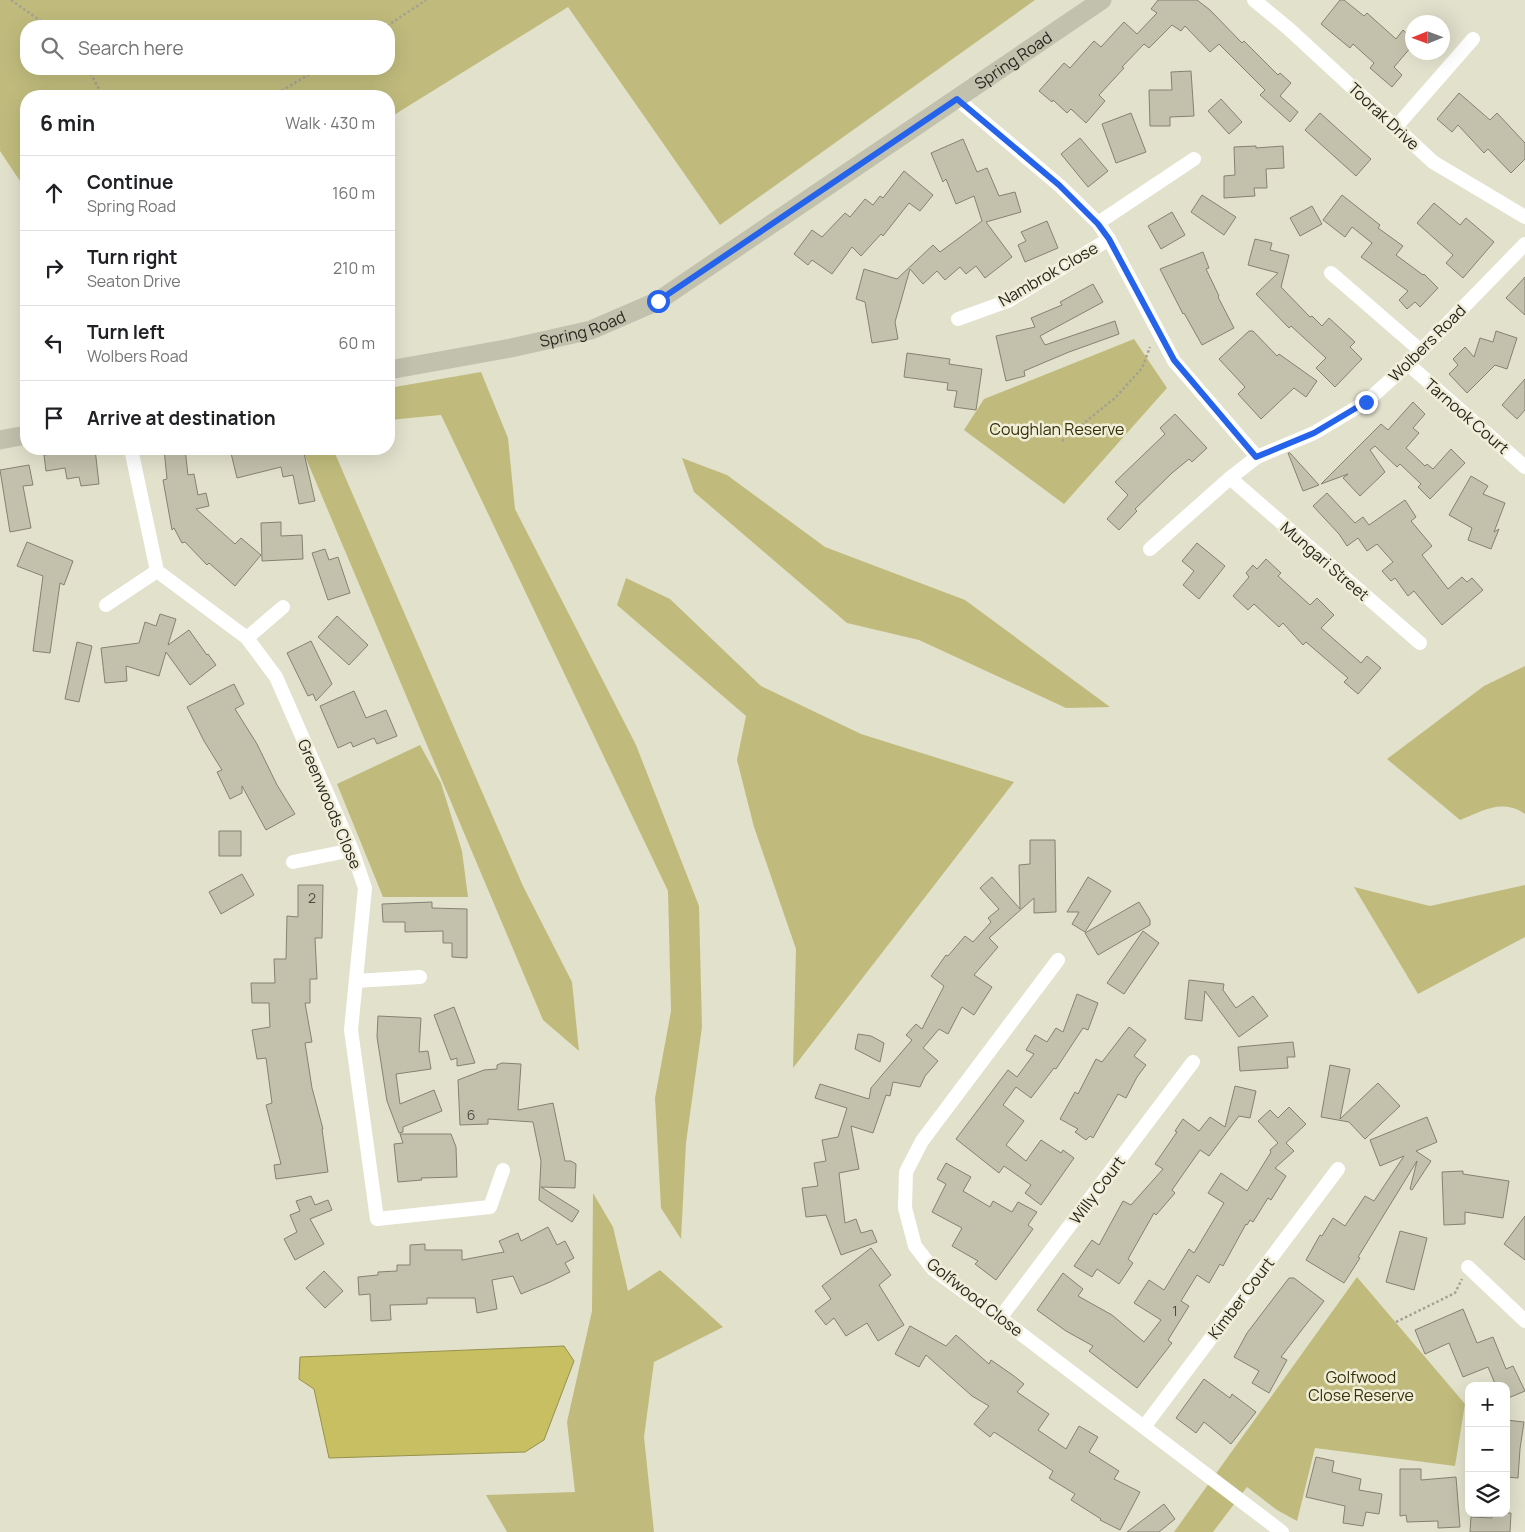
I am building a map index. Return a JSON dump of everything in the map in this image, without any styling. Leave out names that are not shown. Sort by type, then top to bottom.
[{"type":"main road","name":"Spring Road","points":[[395,369],[511,348],[591,330],[658,301],[1102,0]]},
{"type":"main road","points":[[0,440],[20,436]]},
{"type":"street","name":"Toorak Drive","points":[[1254,0],[1289,29],[1433,162],[1525,217]]},
{"type":"street","points":[[1396,127],[1473,39]]},
{"type":"street","points":[[957,99],[1059,185],[1098,224],[1109,239],[1174,360],[1256,457]]},
{"type":"street","points":[[1098,224],[1194,159]]},
{"type":"street","name":"Nambrok Close","points":[[958,319],[1008,301],[1109,239]]},
{"type":"street","name":"Wolbers Road","points":[[1150,549],[1256,457],[1314,433],[1366,402],[1408,364],[1525,244]]},
{"type":"street","points":[[1331,273],[1421,351]]},
{"type":"street","name":"Tarnook Court","points":[[1408,364],[1525,468]]},
{"type":"street","points":[[106,605],[157,571],[132,455]]},
{"type":"street","name":"Mungari Street","points":[[1230,478],[1420,643]]},
{"type":"street","name":"Greenwoods Close","points":[[157,571],[247,638],[276,677],[352,850],[365,888],[351,1030],[377,1219],[490,1208],[503,1170]]},
{"type":"street","points":[[247,638],[283,607]]},
{"type":"street","points":[[293,862],[352,850]]},
{"type":"street","name":"Golfwood Close","points":[[1058,960],[922,1141],[906,1172],[904,1208],[915,1246],[933,1269],[1282,1532]]},
{"type":"street","points":[[356,981],[420,977]]},
{"type":"street","name":"Willy Court","points":[[1000,1318],[1193,1062]]},
{"type":"street","name":"Kimber Court","points":[[1144,1427],[1338,1168]]},
{"type":"street","points":[[1468,1267],[1525,1321]]},
{"type":"path","points":[[11,0],[39,20]]},
{"type":"path","points":[[395,21],[426,0]]},
{"type":"path","points":[[91,75],[100,90]]},
{"type":"path","points":[[283,90],[308,75]]},
{"type":"path","points":[[1062,441],[1116,397],[1142,368],[1157,329]]},
{"type":"path","points":[[1396,1322],[1455,1293],[1468,1267]]},
{"type":"green space","points":[[0,0],[1035,0],[720,225],[568,7],[395,114],[395,90],[20,90],[20,181],[0,151]]},
{"type":"green space","name":"Coughlan Reserve","points":[[1134,339],[1167,388],[1064,504],[964,430],[984,399]]},
{"type":"green space","points":[[481,372],[508,438],[515,509],[636,745],[699,906],[702,1027],[686,1143],[681,1239],[661,1208],[655,1098],[671,1011],[668,891],[441,415],[395,419],[395,387]]},
{"type":"green space","points":[[305,455],[336,455],[523,886],[572,982],[579,1051],[543,1020]]},
{"type":"green space","points":[[682,458],[727,475],[825,547],[965,600],[1110,707],[1066,708],[919,640],[847,623],[694,492]]},
{"type":"green space","points":[[626,578],[670,599],[761,686],[861,734],[1014,782],[793,1068],[796,949],[754,827],[737,760],[746,716],[617,605]]},
{"type":"green space","points":[[1525,666],[1525,814],[1517,809],[1501,806],[1484,810],[1460,820],[1387,759],[1484,686]]},
{"type":"green space","points":[[420,745],[441,783],[462,851],[468,897],[383,897],[337,784]]},
{"type":"green space","points":[[1525,885],[1525,937],[1418,994],[1354,887],[1430,906]]},
{"type":"green space","points":[[593,1193],[613,1227],[628,1291],[660,1270],[723,1327],[654,1362],[644,1437],[654,1532],[507,1532],[486,1495],[575,1492],[567,1422],[592,1311]]},
{"type":"green space","name":"Golfwood Close Reserve","points":[[1357,1277],[1465,1404],[1455,1466],[1315,1448],[1297,1521],[1277,1510],[1247,1487],[1213,1532],[1174,1532]]},
{"type":"shaded area","points":[[564,1346],[574,1361],[544,1440],[525,1452],[329,1458],[314,1389],[299,1379],[300,1357]]},
{"type":"building","points":[[1158,0],[1197,0],[1210,10],[1242,43],[1244,41],[1278,75],[1280,73],[1291,83],[1280,96],[1298,112],[1290,122],[1260,95],[1265,90],[1219,44],[1210,52],[1185,26],[1181,31],[1172,25],[1149,48],[1144,44],[1099,95],[1105,101],[1086,123],[1071,109],[1067,113],[1053,100],[1052,102],[1039,91],[1064,63],[1070,68],[1094,41],[1101,47],[1124,22],[1137,34],[1157,13],[1151,9]]},
{"type":"building","points":[[1340,0],[1344,0],[1364,16],[1367,13],[1396,39],[1403,30],[1405,32],[1405,54],[1394,67],[1402,75],[1392,87],[1370,68],[1374,63],[1353,44],[1350,48],[1321,24]]},
{"type":"building","points":[[1191,71],[1194,116],[1170,117],[1170,126],[1150,126],[1149,90],[1172,90],[1171,72]]},
{"type":"building","points":[[1459,93],[1490,120],[1497,113],[1525,143],[1525,159],[1511,173],[1488,149],[1484,153],[1458,125],[1452,132],[1437,119]]},
{"type":"building","points":[[1221,99],[1242,122],[1229,134],[1208,111]]},
{"type":"building","points":[[1131,113],[1146,152],[1116,163],[1102,124]]},
{"type":"building","points":[[1320,113],[1371,159],[1356,176],[1305,130]]},
{"type":"building","points":[[1080,138],[1108,171],[1088,187],[1061,154]]},
{"type":"building","points":[[963,139],[977,172],[987,168],[999,196],[1015,192],[1021,212],[986,222],[1012,257],[985,278],[976,266],[966,274],[960,267],[945,280],[937,271],[923,284],[910,269],[895,322],[898,339],[872,343],[865,302],[856,299],[864,269],[897,279],[933,245],[940,252],[982,221],[974,196],[956,204],[946,179],[943,182],[931,153]]},
{"type":"building","points":[[1256,146],[1256,148],[1283,146],[1284,168],[1266,169],[1267,188],[1254,188],[1255,196],[1224,198],[1224,176],[1235,175],[1234,147]]},
{"type":"building","points":[[904,171],[933,195],[920,211],[909,203],[883,236],[881,234],[861,256],[852,247],[832,274],[812,260],[808,265],[794,254],[812,230],[822,237],[845,213],[850,217],[865,199],[873,205],[880,196],[883,198]]},
{"type":"building","points":[[1202,195],[1236,217],[1224,235],[1191,212]]},
{"type":"building","points":[[1342,195],[1380,225],[1378,228],[1403,246],[1396,255],[1424,274],[1438,288],[1420,307],[1415,302],[1407,309],[1399,300],[1408,291],[1361,257],[1372,243],[1352,227],[1345,237],[1323,220]]},
{"type":"building","points":[[1434,203],[1460,225],[1466,218],[1494,242],[1463,278],[1446,263],[1453,255],[1417,223]]},
{"type":"building","points":[[1312,206],[1322,224],[1300,236],[1290,218]]},
{"type":"building","points":[[1172,212],[1185,235],[1161,249],[1148,226]]},
{"type":"building","points":[[1047,221],[1058,248],[1025,262],[1018,245],[1026,241],[1021,232]]},
{"type":"building","points":[[1255,239],[1272,243],[1270,250],[1289,255],[1281,287],[1310,317],[1312,316],[1322,326],[1329,318],[1355,342],[1350,347],[1362,359],[1335,387],[1316,368],[1326,358],[1291,326],[1289,328],[1256,294],[1278,273],[1248,265]]},
{"type":"building","points":[[1203,252],[1209,268],[1206,269],[1234,328],[1202,345],[1183,314],[1160,269]]},
{"type":"building","points":[[1525,277],[1525,315],[1506,298]]},
{"type":"building","points":[[1093,284],[1103,302],[1040,336],[1045,345],[1115,321],[1119,334],[1024,371],[1025,376],[1006,381],[996,336],[1035,327],[1031,318],[1062,305],[1060,302]]},
{"type":"building","points":[[1249,331],[1253,331],[1277,356],[1279,354],[1317,381],[1306,397],[1294,388],[1261,419],[1238,394],[1245,387],[1219,359]]},
{"type":"building","points":[[1496,331],[1517,338],[1507,369],[1495,365],[1467,393],[1449,374],[1458,365],[1453,359],[1465,347],[1474,357],[1480,338],[1493,342]]},
{"type":"building","points":[[907,353],[950,359],[949,364],[982,369],[976,410],[954,407],[957,391],[947,390],[948,383],[904,377]]},
{"type":"building","points":[[1525,379],[1525,410],[1517,419],[1502,405]]},
{"type":"building","points":[[1413,402],[1425,414],[1413,428],[1419,433],[1406,448],[1425,466],[1427,464],[1433,469],[1451,449],[1465,463],[1430,499],[1418,487],[1421,484],[1400,464],[1397,467],[1375,446],[1370,450],[1385,472],[1360,496],[1343,478],[1348,474],[1321,484],[1381,424],[1388,430]]},
{"type":"building","points":[[1175,414],[1207,448],[1192,462],[1189,459],[1172,473],[1135,509],[1137,511],[1119,530],[1107,519],[1128,495],[1115,482],[1165,434],[1160,428]]},
{"type":"building","points":[[1288,453],[1290,453],[1319,485],[1303,491]]},
{"type":"building","points":[[44,455],[96,455],[99,484],[81,486],[79,477],[67,479],[65,468],[46,471]]},
{"type":"building","points":[[165,455],[186,455],[188,475],[194,474],[198,495],[206,493],[209,506],[196,509],[235,544],[241,538],[261,555],[235,586],[209,563],[207,565],[185,542],[182,543],[174,528],[172,530],[163,480],[167,479]]},
{"type":"building","points":[[231,455],[304,455],[315,501],[299,504],[293,475],[283,477],[281,467],[237,478]]},
{"type":"building","points":[[29,465],[33,485],[23,486],[31,528],[10,532],[0,470]]},
{"type":"building","points":[[1471,476],[1488,486],[1483,494],[1505,503],[1494,532],[1499,529],[1491,549],[1468,540],[1472,528],[1449,515]]},
{"type":"building","points":[[1327,493],[1355,523],[1363,517],[1369,525],[1405,500],[1416,517],[1411,521],[1432,546],[1422,555],[1448,589],[1462,577],[1467,582],[1472,578],[1483,590],[1442,625],[1414,591],[1408,596],[1395,578],[1391,581],[1382,571],[1393,562],[1377,544],[1367,551],[1358,538],[1347,546],[1339,534],[1313,506]]},
{"type":"building","points":[[281,522],[281,536],[302,535],[303,559],[262,561],[261,523]]},
{"type":"building","points":[[27,542],[73,561],[64,585],[60,583],[50,653],[33,651],[43,576],[17,566]]},
{"type":"building","points":[[1197,543],[1225,566],[1199,599],[1183,585],[1194,571],[1182,561]]},
{"type":"building","points":[[325,549],[329,560],[338,557],[350,593],[328,600],[312,553]]},
{"type":"building","points":[[1266,559],[1281,573],[1278,576],[1310,605],[1317,598],[1334,615],[1321,628],[1361,663],[1367,656],[1381,668],[1358,694],[1344,682],[1348,678],[1306,642],[1303,645],[1283,623],[1279,627],[1254,604],[1248,610],[1233,596],[1249,577],[1246,573],[1253,565],[1257,569]]},
{"type":"building","points":[[160,614],[176,619],[168,645],[189,630],[216,665],[190,685],[166,652],[159,676],[126,666],[127,681],[105,683],[101,648],[139,643],[145,622],[156,626]]},
{"type":"building","points":[[337,616],[368,645],[349,665],[318,637]]},
{"type":"building","points":[[311,641],[332,684],[316,701],[313,694],[308,696],[287,653]]},
{"type":"building","points":[[77,642],[92,646],[79,702],[65,699]]},
{"type":"building","points":[[234,684],[244,704],[235,709],[257,744],[277,785],[295,814],[266,830],[242,786],[242,793],[230,799],[217,772],[222,770],[204,741],[187,707]]},
{"type":"building","points":[[354,691],[366,718],[386,710],[397,736],[377,744],[374,738],[353,747],[351,742],[338,748],[320,706]]},
{"type":"building","points":[[219,831],[241,831],[241,856],[219,856]]},
{"type":"building","points":[[1030,840],[1055,840],[1056,912],[1034,913],[1034,898],[989,938],[998,947],[974,975],[992,987],[974,1015],[962,1007],[948,1034],[939,1029],[923,1048],[938,1061],[925,1076],[920,1087],[893,1082],[890,1096],[886,1095],[873,1133],[851,1126],[859,1169],[839,1173],[845,1223],[856,1219],[861,1233],[872,1230],[877,1242],[841,1255],[826,1215],[806,1217],[802,1188],[818,1186],[814,1163],[826,1161],[822,1140],[838,1137],[847,1108],[815,1098],[820,1084],[869,1099],[871,1088],[912,1040],[906,1035],[916,1024],[922,1029],[944,986],[931,976],[946,955],[948,956],[965,936],[973,942],[991,922],[988,918],[999,909],[980,888],[992,877],[1020,909],[1019,865],[1030,864]]},
{"type":"building","points":[[242,874],[254,895],[221,914],[209,892]]},
{"type":"building","points":[[1088,877],[1111,891],[1085,932],[1072,924],[1079,912],[1067,912]]},
{"type":"building","points":[[298,885],[323,885],[322,938],[315,938],[317,979],[310,979],[310,1003],[305,1003],[312,1042],[305,1043],[312,1088],[323,1129],[328,1172],[276,1179],[274,1165],[281,1164],[266,1105],[272,1103],[266,1058],[257,1059],[252,1030],[270,1027],[269,1003],[252,1003],[251,983],[275,983],[274,959],[286,959],[287,916],[298,917]]},
{"type":"building","points":[[432,902],[432,908],[467,909],[467,958],[452,957],[452,943],[443,943],[443,931],[405,932],[405,922],[383,922],[382,904]]},
{"type":"building","points":[[1139,902],[1150,920],[1150,925],[1098,955],[1085,933]]},
{"type":"building","points":[[1143,931],[1159,943],[1124,994],[1107,983]]},
{"type":"building","points":[[1189,980],[1224,984],[1223,990],[1236,1008],[1253,996],[1268,1016],[1239,1037],[1205,991],[1202,1021],[1185,1019]]},
{"type":"building","points":[[1077,994],[1098,1003],[1088,1030],[1083,1028],[1056,1069],[1054,1068],[1031,1098],[1016,1087],[1003,1105],[1024,1121],[1006,1145],[1026,1161],[1041,1140],[1061,1153],[1063,1150],[1074,1158],[1041,1205],[1025,1193],[1031,1185],[1004,1166],[999,1173],[956,1139],[1008,1070],[1017,1077],[1034,1054],[1026,1050],[1035,1035],[1047,1042],[1056,1028],[1063,1032]]},
{"type":"building","points":[[454,1007],[475,1063],[457,1066],[457,1058],[451,1060],[434,1015]]},
{"type":"building","points":[[378,1016],[421,1018],[419,1052],[428,1051],[431,1069],[396,1074],[400,1104],[434,1090],[442,1111],[403,1127],[403,1132],[399,1133],[387,1101],[377,1037]]},
{"type":"building","points":[[1129,1027],[1146,1040],[1134,1056],[1146,1065],[1126,1098],[1118,1094],[1093,1138],[1090,1136],[1086,1140],[1075,1132],[1078,1129],[1060,1119],[1075,1092],[1078,1094],[1096,1059],[1102,1062]]},
{"type":"building","points":[[858,1034],[871,1036],[884,1043],[880,1062],[855,1049]]},
{"type":"building","points":[[1293,1042],[1295,1057],[1287,1057],[1288,1068],[1240,1071],[1238,1047]]},
{"type":"building","points":[[502,1063],[521,1064],[518,1110],[553,1103],[565,1161],[571,1161],[576,1164],[575,1188],[541,1187],[579,1211],[572,1222],[539,1200],[541,1161],[533,1122],[488,1119],[488,1124],[460,1125],[458,1080],[484,1070],[497,1069],[497,1065]]},
{"type":"building","points":[[1330,1065],[1350,1069],[1340,1119],[1378,1083],[1400,1106],[1365,1139],[1349,1122],[1321,1117]]},
{"type":"building","points":[[1235,1086],[1256,1091],[1250,1118],[1239,1116],[1209,1156],[1200,1150],[1172,1190],[1175,1193],[1156,1215],[1154,1213],[1128,1259],[1133,1263],[1119,1284],[1097,1269],[1092,1277],[1074,1266],[1092,1240],[1099,1245],[1123,1201],[1131,1205],[1163,1169],[1155,1164],[1177,1132],[1175,1131],[1183,1119],[1199,1131],[1210,1117],[1225,1127]]},
{"type":"building","points":[[1289,1107],[1306,1124],[1286,1143],[1294,1151],[1275,1168],[1286,1176],[1271,1200],[1268,1198],[1253,1222],[1250,1220],[1246,1224],[1223,1266],[1220,1264],[1209,1283],[1197,1275],[1181,1301],[1189,1306],[1168,1340],[1172,1343],[1137,1388],[1089,1351],[1093,1346],[1066,1331],[1037,1310],[1063,1273],[1083,1289],[1078,1296],[1112,1315],[1144,1342],[1161,1320],[1134,1303],[1149,1280],[1164,1290],[1189,1249],[1194,1253],[1224,1203],[1208,1193],[1221,1173],[1247,1191],[1271,1152],[1270,1150],[1278,1143],[1258,1121],[1270,1110],[1278,1118]]},
{"type":"building","points":[[1427,1117],[1437,1142],[1416,1151],[1431,1161],[1412,1190],[1410,1189],[1417,1161],[1344,1283],[1306,1260],[1320,1235],[1322,1236],[1333,1218],[1345,1226],[1365,1196],[1374,1201],[1404,1156],[1380,1166],[1370,1140]]},
{"type":"building","points":[[400,1134],[451,1134],[456,1147],[457,1177],[421,1178],[422,1180],[398,1182],[394,1144],[403,1143]]},
{"type":"building","points":[[946,1163],[971,1177],[963,1191],[990,1207],[993,1201],[1012,1212],[1018,1202],[1037,1212],[1028,1225],[1033,1229],[996,1280],[975,1264],[978,1261],[952,1246],[962,1228],[932,1212],[946,1184],[937,1179]]},
{"type":"building","points":[[1463,1171],[1463,1174],[1509,1181],[1503,1218],[1465,1212],[1465,1224],[1444,1225],[1442,1172]]},
{"type":"building","points":[[311,1196],[315,1205],[328,1200],[332,1210],[310,1219],[324,1244],[295,1260],[284,1239],[297,1232],[290,1215],[300,1211],[296,1201]]},
{"type":"building","points":[[1525,1216],[1525,1260],[1504,1244]]},
{"type":"building","points":[[548,1227],[557,1245],[565,1241],[574,1258],[565,1263],[570,1272],[521,1294],[513,1276],[492,1280],[497,1309],[477,1313],[475,1298],[427,1298],[427,1304],[390,1305],[391,1320],[371,1321],[370,1294],[359,1295],[358,1277],[378,1275],[378,1272],[397,1271],[397,1265],[410,1265],[410,1245],[425,1244],[425,1250],[462,1250],[462,1260],[504,1252],[499,1241],[518,1233],[521,1241]]},
{"type":"building","points":[[1400,1231],[1427,1238],[1414,1290],[1386,1282]]},
{"type":"building","points":[[871,1248],[891,1275],[879,1285],[904,1325],[878,1341],[867,1323],[846,1336],[834,1318],[826,1325],[815,1311],[831,1299],[822,1286]]},
{"type":"building","points":[[324,1271],[343,1291],[325,1308],[306,1288]]},
{"type":"building","points":[[1289,1278],[1294,1278],[1324,1301],[1281,1357],[1287,1360],[1269,1393],[1252,1383],[1259,1371],[1234,1357],[1247,1333]]},
{"type":"building","points":[[1463,1309],[1477,1343],[1493,1337],[1506,1369],[1513,1366],[1525,1391],[1510,1397],[1510,1382],[1494,1382],[1488,1367],[1463,1377],[1449,1343],[1425,1354],[1415,1330]]},
{"type":"building","points":[[910,1326],[946,1346],[956,1335],[989,1364],[991,1360],[1014,1376],[1024,1384],[1017,1392],[1049,1414],[1038,1430],[1066,1449],[1079,1426],[1098,1437],[1089,1452],[1119,1471],[1114,1479],[1140,1492],[1120,1530],[1100,1520],[1071,1500],[1075,1494],[1049,1478],[1053,1471],[994,1432],[990,1437],[974,1424],[989,1406],[972,1396],[926,1355],[919,1367],[895,1354]]},
{"type":"building","points":[[1204,1379],[1230,1398],[1232,1394],[1256,1412],[1231,1444],[1204,1422],[1196,1433],[1176,1418]]},
{"type":"building","points":[[1510,1420],[1524,1422],[1518,1478],[1510,1477]]},
{"type":"building","points":[[1316,1457],[1334,1461],[1332,1472],[1361,1479],[1359,1490],[1382,1494],[1379,1514],[1366,1512],[1363,1526],[1343,1523],[1345,1506],[1306,1497]]},
{"type":"building","points":[[1400,1469],[1421,1469],[1421,1480],[1456,1477],[1460,1527],[1438,1528],[1438,1521],[1407,1522],[1406,1515],[1400,1516]]},
{"type":"building","points":[[1164,1504],[1175,1519],[1159,1532],[1127,1532]]},
{"type":"building","points":[[1511,1513],[1510,1532],[1470,1532],[1471,1517],[1510,1517]]},
{"type":"route","points":[[658,301],[957,99],[1059,185],[1098,224],[1109,239],[1174,360],[1256,457],[1314,433],[1366,402]]}]
